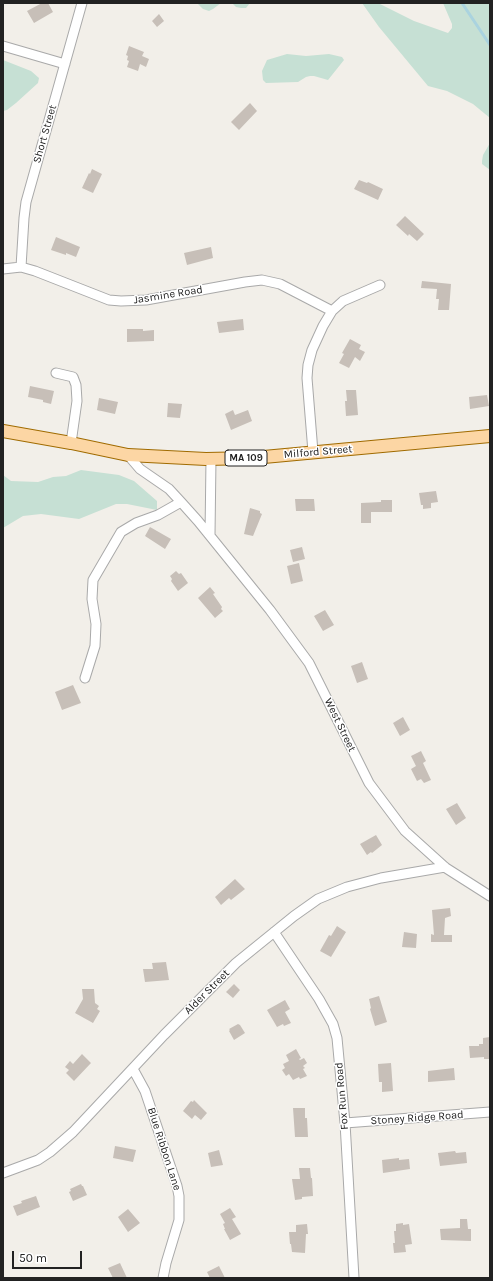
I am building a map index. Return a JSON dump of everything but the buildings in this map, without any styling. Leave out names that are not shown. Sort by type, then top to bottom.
[{"type":"main road","name":"Milford Street","points":[[3,431],[128,455],[211,459],[253,458],[490,436]]},
{"type":"street","name":"Short Street","points":[[21,267],[26,202],[82,3]]},
{"type":"street","points":[[3,46],[65,64]]},
{"type":"street","name":"Jasmine Road","points":[[3,269],[21,267],[109,300],[122,301],[146,300],[249,281],[262,280],[280,284],[332,311]]},
{"type":"street","points":[[313,452],[307,378],[308,365],[317,338],[332,311],[343,302],[380,285]]},
{"type":"street","points":[[56,373],[73,377],[76,385],[77,401],[71,443]]},
{"type":"street","name":"West Street","points":[[128,455],[140,469],[169,489],[181,502],[210,535],[270,610],[309,663],[369,783],[405,831],[445,867],[490,896]]},
{"type":"street","points":[[210,535],[211,459]]},
{"type":"street","points":[[85,678],[95,646],[96,624],[92,599],[93,580],[121,532],[136,523],[158,515],[181,502]]},
{"type":"street","name":"Alder Street","points":[[3,1173],[38,1160],[50,1152],[73,1132],[164,1035],[236,963],[318,899],[347,887],[381,878],[445,867]]},
{"type":"street","name":"Fox Run Road","points":[[274,932],[319,999],[333,1024],[338,1051],[345,1123],[354,1278]]},
{"type":"street","name":"Blue Ribbon Lane","points":[[133,1069],[145,1091],[179,1196],[179,1220],[163,1278]]},
{"type":"street","name":"Stoney Ridge Road","points":[[345,1123],[490,1112]]},
{"type":"green space","points":[[197,3],[221,3],[209,11],[203,9]]},
{"type":"green space","points":[[232,3],[250,3],[246,8],[241,8],[236,7]]},
{"type":"green space","points":[[362,3],[378,3],[414,21],[448,33],[452,28],[452,24],[443,3],[490,3],[490,118],[473,104],[447,91],[428,86],[379,27]]},
{"type":"green space","points":[[287,54],[306,56],[329,54],[342,57],[344,60],[328,80],[310,76],[298,82],[266,83],[263,80],[262,71],[267,60]]},
{"type":"green space","points":[[3,60],[31,71],[39,78],[38,83],[16,103],[7,110],[3,111]]},
{"type":"green space","points":[[490,143],[490,170],[482,164],[482,161],[483,155]]},
{"type":"green space","points":[[81,470],[119,475],[134,481],[157,501],[157,510],[127,504],[116,504],[79,519],[41,514],[23,516],[3,528],[3,475],[11,481],[38,482],[53,477],[66,476]]},
{"type":"waterway","points":[[462,3],[490,45]]}]
